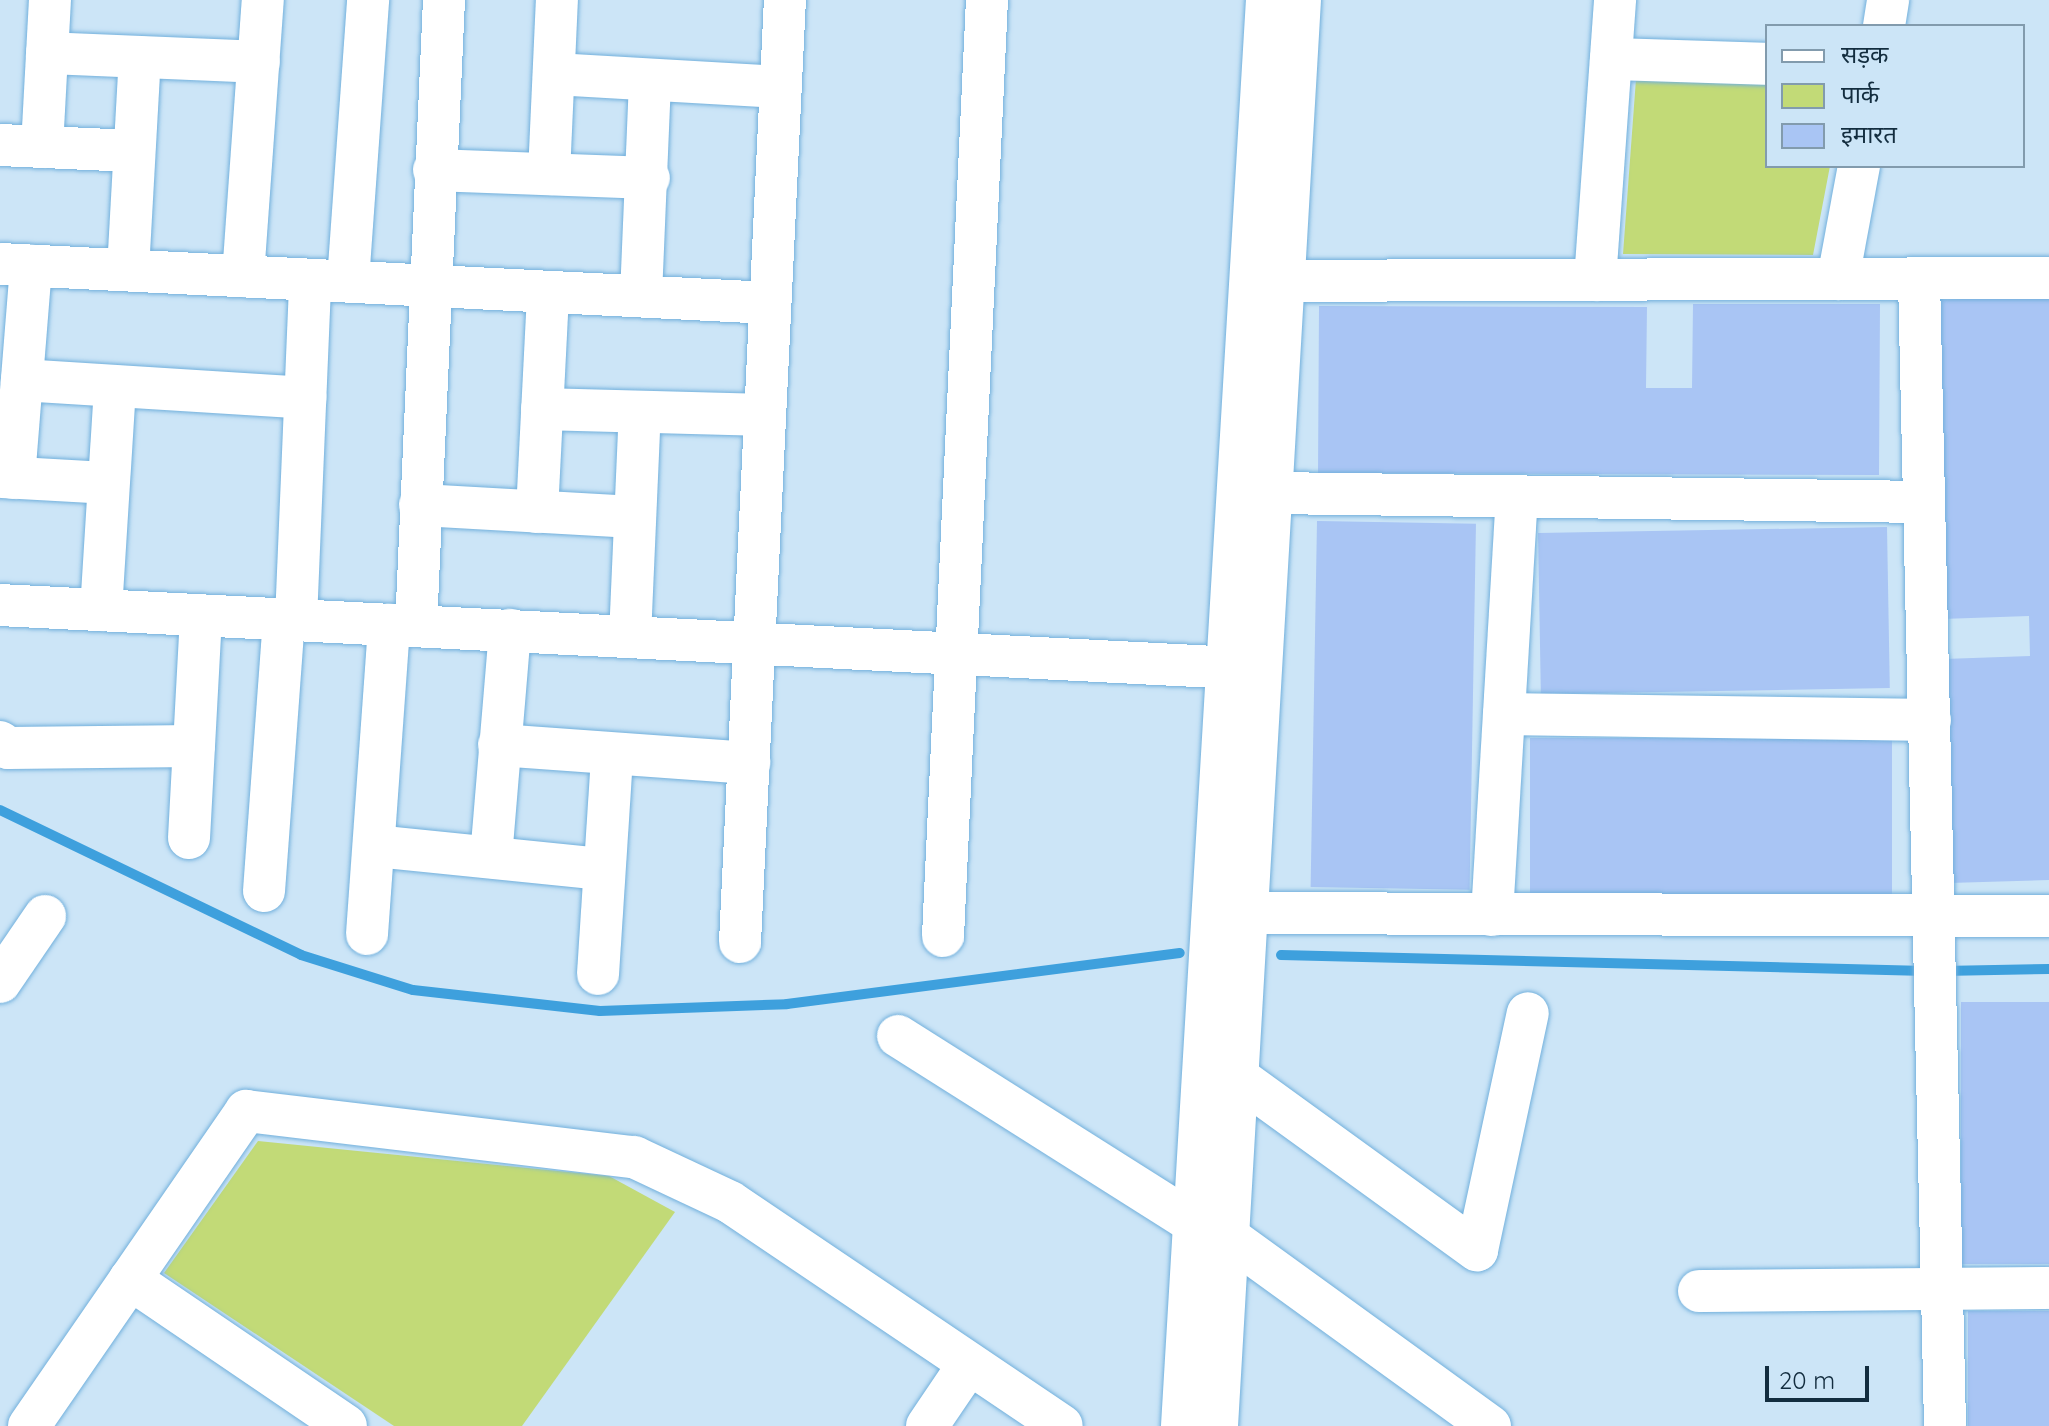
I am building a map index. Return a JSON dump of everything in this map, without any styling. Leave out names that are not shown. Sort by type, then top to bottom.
[{"type":"street","points":[[42,147],[50,0]]},
{"type":"street","points":[[243,276],[263,0]]},
{"type":"street","points":[[264,891],[290,620],[305,398],[329,280],[368,0]]},
{"type":"street","points":[[367,934],[375,846],[420,505],[427,285],[444,0]]},
{"type":"street","points":[[549,174],[557,0]]},
{"type":"street","points":[[740,942],[785,0]]},
{"type":"street","points":[[943,936],[987,0]]},
{"type":"street","points":[[1182,1426],[1239,1078],[1249,913],[1245,669],[1272,493],[1267,281],[1267,0]]},
{"type":"street","points":[[1217,1426],[1212,1230],[1267,281],[1300,0]]},
{"type":"street","points":[[1595,280],[1615,0]]},
{"type":"street","points":[[1884,24],[1888,0]]},
{"type":"street","points":[[47,53],[259,62]]},
{"type":"street","points":[[128,270],[140,57]]},
{"type":"street","points":[[1611,59],[1765,64]]},
{"type":"street","points":[[554,74],[781,87]]},
{"type":"street","points":[[641,296],[649,178],[650,80]]},
{"type":"street","points":[[0,145],[134,151]]},
{"type":"street","points":[[1838,279],[1859,168]]},
{"type":"street","points":[[434,170],[649,178]]},
{"type":"street","points":[[107,483],[7,477],[22,380],[15,265],[770,303]]},
{"type":"street","points":[[1267,281],[2049,278]]},
{"type":"street","points":[[1919,279],[1945,1426]]},
{"type":"street","points":[[537,512],[548,292]]},
{"type":"street","points":[[22,380],[305,398]]},
{"type":"street","points":[[101,610],[115,386]]},
{"type":"street","points":[[542,409],[765,415]]},
{"type":"street","points":[[630,637],[640,412]]},
{"type":"street","points":[[1272,493],[1924,502]]},
{"type":"street","points":[[1492,915],[1517,497]]},
{"type":"street","points":[[420,505],[635,517]]},
{"type":"street","points":[[0,605],[1245,669]]},
{"type":"street","points":[[189,838],[201,615]]},
{"type":"street","points":[[491,857],[510,630]]},
{"type":"street","points":[[1504,714],[1930,720]]},
{"type":"street","points":[[0,742],[8,748],[194,746]]},
{"type":"street","points":[[499,745],[612,757],[749,763]]},
{"type":"street","points":[[598,974],[602,869],[612,757]]},
{"type":"street","points":[[375,846],[602,869]]},
{"type":"street","points":[[1249,913],[1492,915],[1935,932],[2049,916]]},
{"type":"street","points":[[0,982],[45,916]]},
{"type":"street","points":[[1239,1078],[1477,1250],[1528,1013]]},
{"type":"street","points":[[898,1036],[1212,1230],[1490,1426]]},
{"type":"street","points":[[29,1426],[246,1111],[634,1157],[730,1202],[1062,1426]]},
{"type":"street","points":[[130,1279],[346,1426]]},
{"type":"street","points":[[1699,1291],[2049,1288]]},
{"type":"street","points":[[927,1426],[969,1364]]},
{"type":"green space","points":[[1636,79],[1765,82],[1765,168],[1830,168],[1813,255],[1623,254]]},
{"type":"green space","points":[[258,1141],[609,1176],[675,1212],[522,1426],[394,1426],[164,1273]]},
{"type":"building","points":[[2049,296],[2049,880],[1949,883],[1944,659],[2030,656],[2029,616],[1942,619],[1934,300]]},
{"type":"building","points":[[1693,304],[1880,304],[1879,475],[1318,473],[1319,306],[1647,307],[1646,388],[1692,388]]},
{"type":"building","points":[[1317,521],[1476,524],[1470,890],[1311,887]]},
{"type":"building","points":[[1887,527],[1890,688],[1541,694],[1538,533]]},
{"type":"building","points":[[1530,738],[1892,738],[1892,895],[1530,895]]},
{"type":"building","points":[[1961,1002],[2049,1002],[2049,1264],[1961,1264]]},
{"type":"building","points":[[1968,1311],[2049,1311],[2049,1426],[1968,1426]]},
{"type":"waterway","points":[[0,810],[301,955],[413,990],[600,1011],[787,1004],[1180,953]]},
{"type":"waterway","points":[[1281,955],[1926,971]]},
{"type":"waterway","points":[[1942,971],[2049,969]]}]
